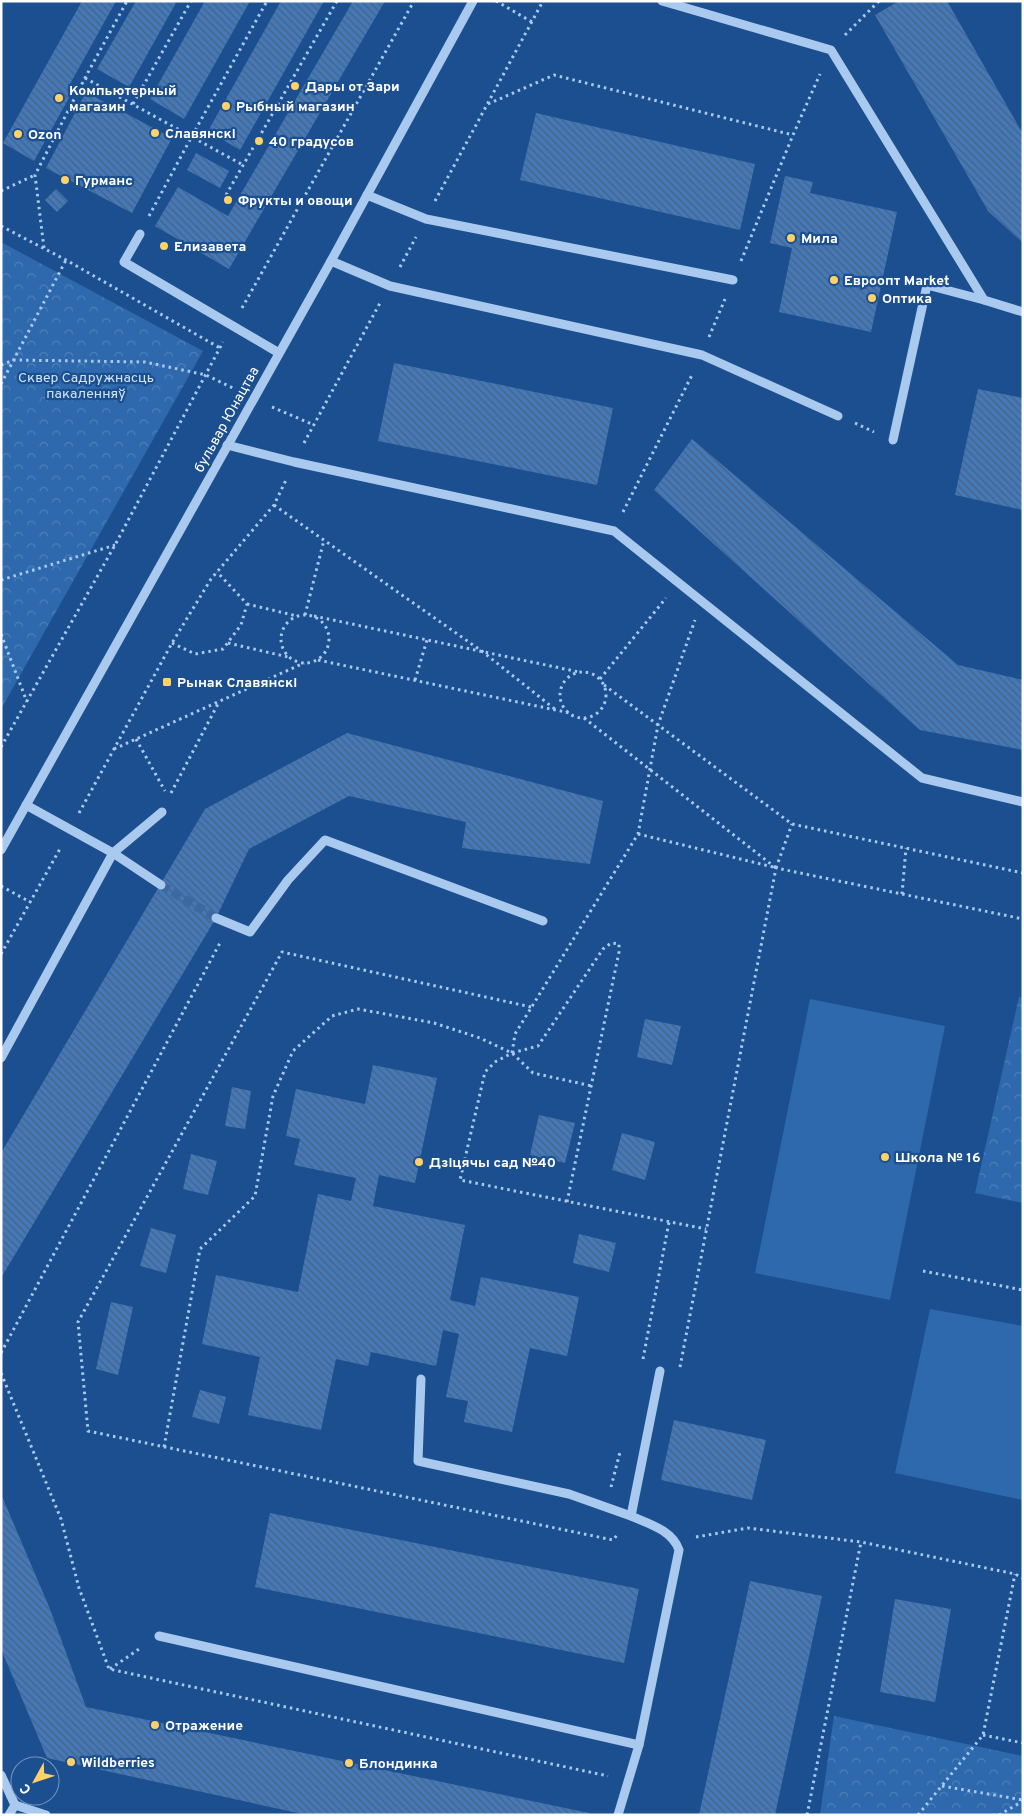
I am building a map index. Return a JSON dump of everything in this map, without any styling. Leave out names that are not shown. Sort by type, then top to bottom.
[{"type":"street","name":"бульвар Юнацтва","points":[[1,850],[331,261],[473,1]]},
{"type":"street","points":[[662,1],[831,50],[984,300]]},
{"type":"street","points":[[367,195],[426,219],[733,280]]},
{"type":"street","points":[[140,234],[124,262],[279,353]]},
{"type":"street","points":[[331,261],[390,286],[702,355],[838,416]]},
{"type":"street","points":[[893,440],[928,285],[1023,312]]},
{"type":"street","points":[[227,445],[294,462],[614,531],[922,778],[1023,802]]},
{"type":"street","points":[[26,805],[113,852],[161,885]]},
{"type":"street","points":[[1,1058],[113,852],[162,812]]},
{"type":"street","points":[[216,918],[250,932],[288,880],[325,840],[543,921]]},
{"type":"street","points":[[631,1516],[660,1370]]},
{"type":"street","points":[[421,1379],[418,1461],[569,1494],[631,1516],[667,1532],[676,1541],[679,1550],[639,1745],[618,1815]]},
{"type":"street","points":[[159,1636],[639,1745]]},
{"type":"street","points":[[1,1775],[10,1794]]},
{"type":"street","points":[[18,1806],[46,1815]]},
{"type":"path","points":[[44,248],[35,175],[127,1]]},
{"type":"path","points":[[133,104],[192,1]]},
{"type":"path","points":[[140,234],[267,1]]},
{"type":"path","points":[[226,195],[337,1]]},
{"type":"path","points":[[2,746],[116,545],[232,325],[414,1]]},
{"type":"path","points":[[496,1],[532,22]]},
{"type":"path","points":[[487,105],[554,75],[793,135]]},
{"type":"path","points":[[85,78],[243,165]]},
{"type":"path","points":[[1,191],[35,175]]},
{"type":"path","points":[[1,226],[66,260],[220,348]]},
{"type":"path","points":[[1,384],[66,260]]},
{"type":"path","points":[[1,365],[14,360],[145,362],[206,375],[314,426]]},
{"type":"path","points":[[838,416],[893,440]]},
{"type":"path","points":[[274,505],[483,652],[556,710]]},
{"type":"path","points":[[305,615],[324,540]]},
{"type":"path","points":[[1,580],[116,545]]},
{"type":"path","points":[[217,572],[247,604],[297,616],[314,616],[579,672],[587,672],[600,679],[604,685],[792,824],[1023,873]]},
{"type":"path","points":[[600,679],[678,582]]},
{"type":"path","points":[[512,1053],[516,1034],[531,1007],[638,834],[648,768],[658,725],[702,601]]},
{"type":"path","points":[[172,642],[195,654],[223,650],[241,625],[247,604]]},
{"type":"path","points":[[289,658],[284,651],[281,635],[284,627],[297,616]]},
{"type":"path","points":[[314,616],[326,626],[329,634],[328,648],[318,660]]},
{"type":"path","points":[[1,634],[27,702]]},
{"type":"path","points":[[415,680],[427,640]]},
{"type":"path","points":[[228,643],[289,658],[304,664]]},
{"type":"path","points":[[114,749],[304,664],[318,660],[570,713],[584,718],[776,868]]},
{"type":"path","points":[[570,713],[564,708],[560,693],[566,679],[579,672]]},
{"type":"path","points":[[584,718],[598,713],[602,707],[606,700],[604,685]]},
{"type":"path","points":[[136,739],[169,798],[219,702]]},
{"type":"path","points":[[679,1374],[776,868],[792,824]]},
{"type":"path","points":[[638,834],[776,868],[1023,919]]},
{"type":"path","points":[[902,894],[906,848]]},
{"type":"path","points":[[1,886],[30,902]]},
{"type":"path","points":[[1,1353],[230,925]]},
{"type":"path","points":[[567,1202],[619,952],[618,944],[611,943],[603,949],[538,1046],[512,1053],[495,1062],[485,1072],[460,1180],[567,1202],[706,1230]]},
{"type":"path","points":[[531,1007],[282,952],[78,1322],[88,1431],[613,1540],[631,1516]]},
{"type":"path","points":[[164,1447],[200,1249],[256,1196],[273,1096],[293,1051],[332,1016],[358,1008],[434,1024],[480,1038],[512,1053],[533,1073],[592,1086]]},
{"type":"path","points":[[923,1271],[1023,1290]]},
{"type":"path","points":[[676,1541],[748,1528],[861,1542],[1015,1574],[1023,1578]]},
{"type":"path","points":[[807,1815],[861,1542]]},
{"type":"path","points":[[918,1815],[983,1735],[1015,1574]]},
{"type":"path","points":[[109,1669],[159,1636]]},
{"type":"path","points":[[983,1735],[1023,1743]]},
{"type":"path","points":[[942,1786],[1023,1800]]},
{"type":"path","points":[[999,1815],[1023,1800]]},
{"type":"green space","name":"Сквер Садружнасць пакаленняў","points":[[1,242],[203,351],[1,709]]},
{"type":"green space","points":[[1019,997],[1023,998],[1023,1203],[975,1193]]},
{"type":"green space","points":[[810,999],[945,1026],[890,1300],[755,1273]]},
{"type":"green space","points":[[930,1309],[1023,1326],[1023,1500],[895,1473]]},
{"type":"green space","points":[[834,1716],[1023,1756],[1023,1815],[820,1815]]},
{"type":"building","points":[[82,1],[116,1],[70,84],[75,87],[34,161],[3,143]]},
{"type":"building","points":[[136,1],[177,1],[129,87],[97,69]]},
{"type":"building","points":[[205,1],[250,1],[184,119],[150,99]]},
{"type":"building","points":[[281,1],[324,1],[240,150],[208,131]]},
{"type":"building","points":[[353,1],[385,1],[229,269],[155,226],[178,187],[228,216]]},
{"type":"building","points":[[899,1],[947,1],[1023,134],[1023,243],[988,211],[875,15]]},
{"type":"building","points":[[86,92],[172,138],[132,213],[46,168]]},
{"type":"building","points":[[536,113],[755,164],[740,230],[520,180]]},
{"type":"building","points":[[196,153],[229,171],[220,188],[187,170]]},
{"type":"building","name":"Евроопт Market","points":[[785,176],[813,182],[810,193],[897,212],[871,332],[779,312],[792,248],[770,243]]},
{"type":"building","points":[[56,189],[68,201],[57,212],[45,200]]},
{"type":"building","points":[[394,363],[613,408],[597,485],[378,441]]},
{"type":"building","points":[[978,389],[1023,398],[1023,510],[955,495]]},
{"type":"building","points":[[692,439],[958,665],[1023,680],[1023,750],[920,730],[654,490]]},
{"type":"building","points":[[347,733],[603,801],[590,864],[462,848],[466,822],[349,796],[249,849],[216,918],[1,1278],[1,1153],[205,809]]},
{"type":"building","points":[[645,1019],[681,1026],[672,1065],[637,1057]]},
{"type":"building","points":[[373,1065],[437,1078],[415,1183],[379,1175],[373,1206],[465,1225],[450,1300],[475,1306],[481,1277],[579,1297],[567,1356],[530,1348],[512,1432],[464,1422],[468,1401],[446,1397],[459,1334],[443,1330],[436,1366],[371,1352],[368,1366],[336,1359],[321,1430],[248,1415],[260,1357],[202,1344],[216,1275],[298,1292],[318,1194],[351,1201],[356,1178],[294,1165],[300,1139],[286,1136],[296,1089],[365,1104]]},
{"type":"building","points":[[232,1087],[251,1091],[245,1129],[225,1126]]},
{"type":"building","points":[[539,1115],[575,1123],[565,1163],[530,1155]]},
{"type":"building","points":[[622,1133],[655,1142],[645,1180],[612,1170]]},
{"type":"building","points":[[191,1154],[217,1161],[208,1195],[183,1189]]},
{"type":"building","points":[[151,1228],[176,1235],[166,1273],[140,1266]]},
{"type":"building","points":[[579,1234],[616,1243],[609,1272],[573,1263]]},
{"type":"building","points":[[111,1302],[133,1307],[118,1375],[96,1369]]},
{"type":"building","points":[[200,1390],[226,1397],[219,1424],[192,1417]]},
{"type":"building","points":[[674,1420],[766,1440],[752,1500],[661,1480]]},
{"type":"building","points":[[1,1494],[50,1609],[86,1707],[589,1813],[589,1815],[307,1815],[60,1761],[60,1756],[46,1756],[1,1649]]},
{"type":"building","points":[[270,1513],[639,1589],[624,1663],[255,1587]]},
{"type":"building","points":[[750,1581],[822,1596],[775,1815],[699,1815]]},
{"type":"building","points":[[895,1599],[951,1609],[935,1702],[880,1692]]},
{"type":"tunnel","points":[[161,885],[216,918]]},
{"type":"place","name":"Дары от Зари","points":[[295,86]]},
{"type":"place","name":"Компьютерный магазин","points":[[59,98]]},
{"type":"place","name":"Рыбный магазин","points":[[226,106]]},
{"type":"place","name":"Славянскі","points":[[155,133]]},
{"type":"place","name":"Ozon","points":[[18,134]]},
{"type":"place","name":"40 градусов","points":[[259,141]]},
{"type":"place","name":"Гурманс","points":[[65,180]]},
{"type":"place","name":"Фрукты и овощи","points":[[228,200]]},
{"type":"place","name":"Мила","points":[[791,238]]},
{"type":"place","name":"Елизавета","points":[[164,246]]},
{"type":"place","name":"Евроопт Market","points":[[834,280]]},
{"type":"place","name":"Оптика","points":[[872,298]]},
{"type":"place","name":"Рынак Славянскі","points":[[167,682]]},
{"type":"place","name":"Школа № 16","points":[[885,1157]]},
{"type":"place","name":"Дзіцячы сад №40","points":[[419,1162]]},
{"type":"place","name":"Отражение","points":[[155,1725]]},
{"type":"place","name":"Wildberries","points":[[71,1762]]},
{"type":"place","name":"Блондинка","points":[[349,1763]]}]
